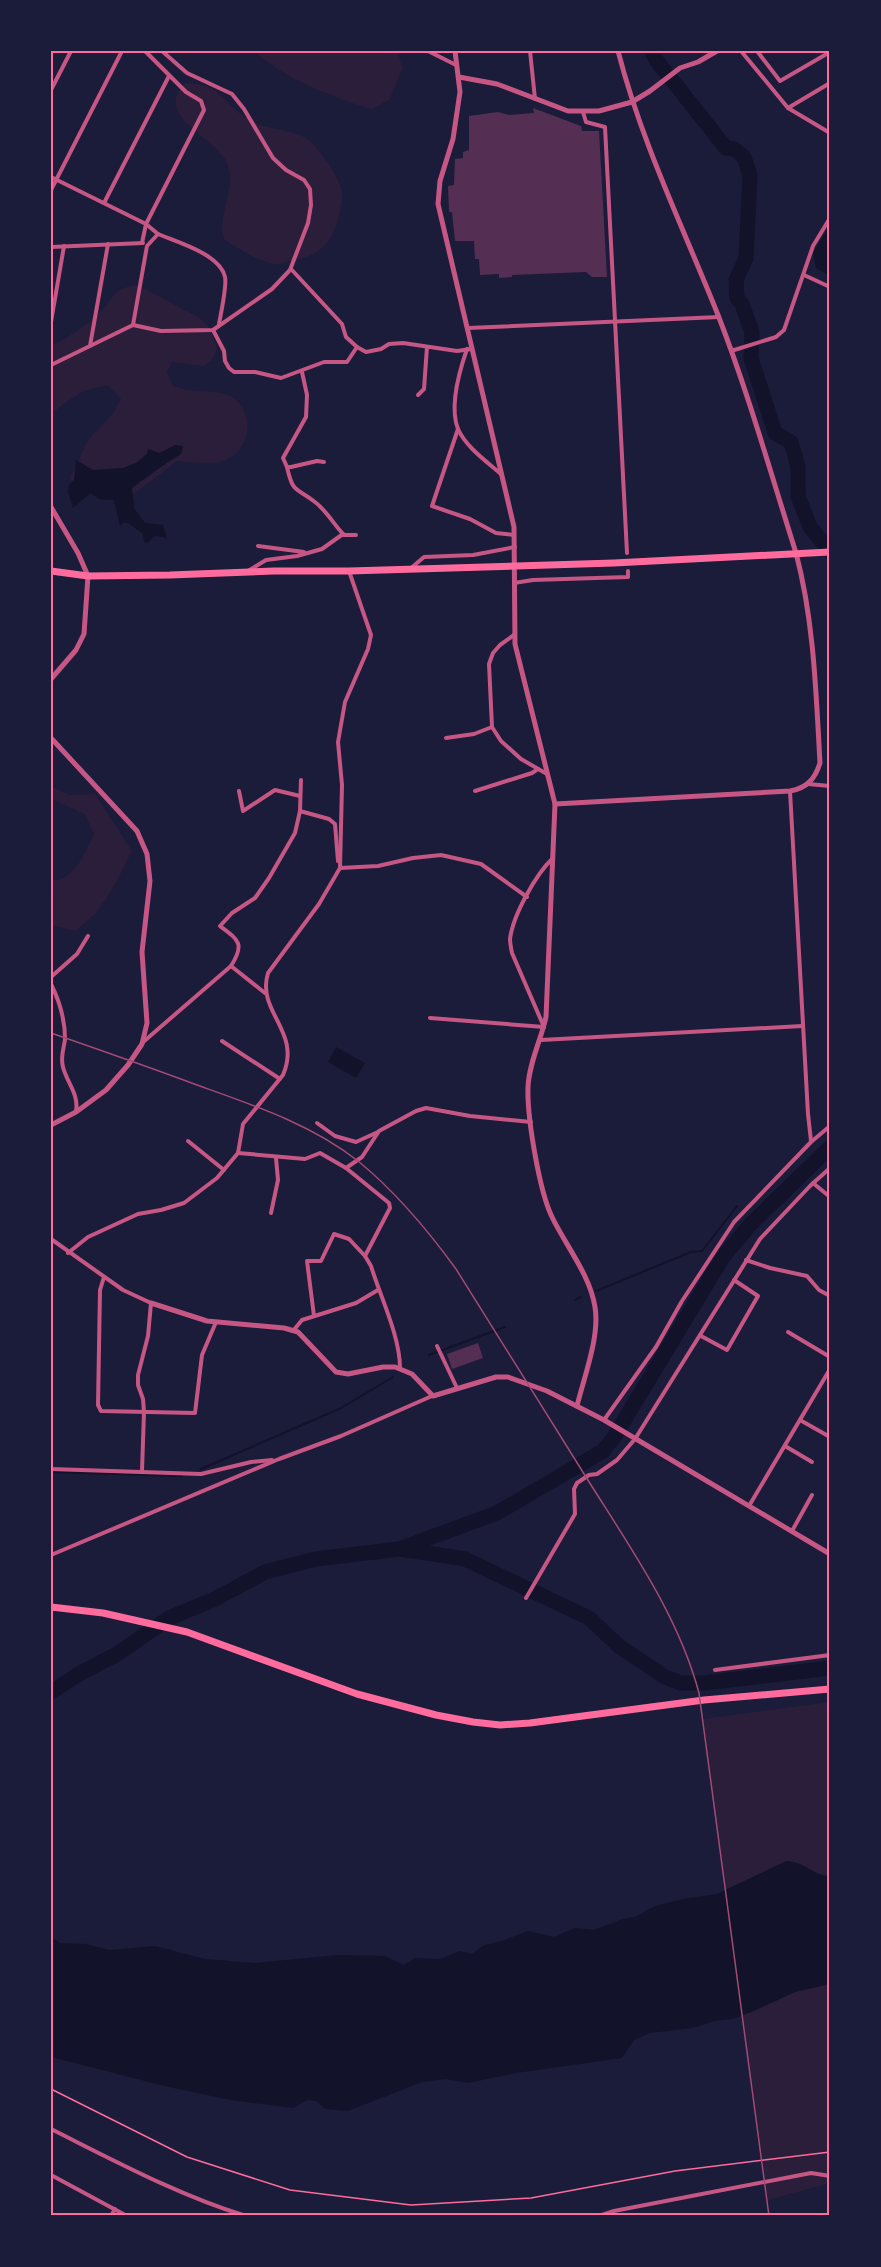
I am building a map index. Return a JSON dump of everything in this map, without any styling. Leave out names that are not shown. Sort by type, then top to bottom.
[{"type":"main road","points":[[51,571],[88,576],[349,571],[830,552]]},
{"type":"main road","points":[[51,1607],[103,1613],[187,1632],[357,1694],[436,1715],[500,1725],[573,1718],[595,1713],[704,1700],[830,1689]]},
{"type":"street","points":[[51,90],[71,51]]},
{"type":"street","points":[[51,190],[123,51]]},
{"type":"street","points":[[133,325],[146,224],[204,110],[201,100],[186,92],[145,51]]},
{"type":"street","points":[[51,365],[133,325],[161,331],[213,330],[272,289],[291,269],[308,223],[311,205],[310,189],[304,180],[286,170],[273,158],[244,109],[232,94],[187,73],[162,51]]},
{"type":"street","points":[[428,51],[457,65]]},
{"type":"street","points":[[454,51],[459,77],[458,113],[453,139],[440,180],[438,204],[469,349],[514,535],[514,635],[555,804],[547,1002],[544,1028],[528,1086],[531,1122],[542,1186],[550,1214],[587,1282],[595,1310],[592,1346],[578,1406]]},
{"type":"street","points":[[530,51],[535,100]]},
{"type":"street","points":[[555,804],[790,791],[808,784],[818,772],[820,763],[809,620],[796,553],[719,317],[677,220],[632,102],[618,51]]},
{"type":"street","points":[[459,77],[497,84],[567,111],[583,112],[615,108],[632,102],[680,68],[698,62],[717,51]]},
{"type":"street","points":[[741,51],[788,108],[830,133]]},
{"type":"street","points":[[757,51],[780,81],[830,52]]},
{"type":"street","points":[[104,203],[169,76]]},
{"type":"street","points":[[788,108],[830,83]]},
{"type":"street","points":[[583,112],[586,122],[605,127],[627,554]]},
{"type":"street","points":[[51,177],[146,224],[158,234],[211,258],[225,276],[219,325]]},
{"type":"street","points":[[731,351],[777,337],[784,330],[813,246],[830,218]]},
{"type":"street","points":[[51,247],[144,244],[158,234]]},
{"type":"street","points":[[90,346],[108,244]]},
{"type":"street","points":[[51,322],[64,246]]},
{"type":"street","points":[[291,269],[342,324],[346,337],[366,352],[396,344],[457,351],[469,349]]},
{"type":"street","points":[[804,275],[830,287]]},
{"type":"street","points":[[466,328],[719,317]]},
{"type":"street","points":[[213,330],[224,351],[229,369],[234,372],[255,372],[281,378],[324,362],[347,363],[357,347]]},
{"type":"street","points":[[418,395],[424,389],[427,347]]},
{"type":"street","points":[[469,349],[455,399],[455,414],[459,429],[478,455],[501,475]]},
{"type":"street","points":[[302,372],[307,395],[306,417],[283,458],[296,491],[315,502],[343,534]]},
{"type":"street","points":[[459,429],[432,506],[470,519],[496,533],[514,535]]},
{"type":"street","points":[[288,467],[317,461],[324,462]]},
{"type":"street","points":[[51,507],[78,553],[88,576],[84,634],[76,650],[51,679]]},
{"type":"street","points":[[247,572],[266,560],[322,549],[343,534],[356,535]]},
{"type":"street","points":[[258,546],[307,553]]},
{"type":"street","points":[[409,569],[424,557],[473,555],[515,547]]},
{"type":"street","points":[[514,583],[533,580],[628,577],[628,570]]},
{"type":"street","points":[[68,1253],[88,1237],[138,1214],[184,1203],[208,1185],[238,1153],[243,1124],[280,1079],[289,1058],[284,1033],[265,993],[265,983],[268,973],[319,904],[339,868],[342,785],[338,742],[345,702],[368,649],[370,635],[349,571]]},
{"type":"street","points":[[514,635],[493,653],[489,664],[492,728],[501,741],[521,759],[548,775]]},
{"type":"street","points":[[446,738],[474,734],[492,728]]},
{"type":"street","points":[[51,738],[137,831],[147,854],[150,881],[142,952],[147,1023],[142,1044]]},
{"type":"street","points":[[475,790],[532,773],[538,769]]},
{"type":"street","points":[[51,1125],[76,1112],[106,1090],[131,1061],[142,1044],[231,966],[239,953],[240,945],[235,936],[220,926],[232,913],[255,898],[295,833],[300,811],[301,780]]},
{"type":"street","points":[[808,784],[830,786]]},
{"type":"street","points":[[239,791],[243,811],[275,790],[300,796]]},
{"type":"street","points":[[790,791],[807,1114],[811,1142]]},
{"type":"street","points":[[300,811],[329,819],[335,824],[339,868]]},
{"type":"street","points":[[339,868],[378,866],[413,858],[441,855],[482,864],[527,897]]},
{"type":"street","points":[[544,1028],[512,953],[510,940],[527,897],[544,867],[553,857]]},
{"type":"street","points":[[51,977],[77,954],[88,936]]},
{"type":"street","points":[[231,966],[265,993]]},
{"type":"street","points":[[51,984],[60,1011],[65,1038],[61,1054],[63,1067],[77,1101],[76,1112]]},
{"type":"street","points":[[430,1018],[544,1028]]},
{"type":"street","points":[[541,1040],[802,1026]]},
{"type":"street","points":[[222,1041],[280,1079]]},
{"type":"street","points":[[317,1123],[336,1137],[349,1141],[362,1140],[426,1108],[470,1116],[531,1122]]},
{"type":"street","points":[[604,1420],[656,1347],[682,1301],[734,1222],[811,1142],[830,1126]]},
{"type":"street","points":[[346,1168],[362,1157],[379,1131]]},
{"type":"street","points":[[188,1141],[224,1170]]},
{"type":"street","points":[[238,1153],[305,1159],[320,1153],[346,1168],[389,1203],[390,1208],[365,1256]]},
{"type":"street","points":[[271,1213],[278,1180],[276,1157]]},
{"type":"street","points":[[526,1598],[575,1514],[574,1489],[577,1483],[589,1475],[597,1474],[617,1460],[635,1440],[760,1239],[830,1168]]},
{"type":"street","points":[[813,1184],[830,1197]]},
{"type":"street","points":[[314,1316],[307,1261],[321,1261],[334,1234],[349,1239],[371,1266],[394,1336],[400,1368]]},
{"type":"street","points":[[51,1239],[123,1290],[151,1303],[216,1322],[284,1328],[304,1337],[336,1372],[348,1374],[382,1367],[400,1368],[412,1374],[433,1396]]},
{"type":"street","points":[[746,1260],[807,1276],[819,1290],[830,1296]]},
{"type":"street","points":[[104,1277],[100,1290],[98,1405],[99,1409],[105,1412],[195,1413],[202,1355],[216,1322]]},
{"type":"street","points":[[701,1336],[727,1350],[758,1296],[734,1280]]},
{"type":"street","points":[[293,1331],[302,1320],[357,1303],[378,1290]]},
{"type":"street","points":[[142,1471],[144,1412],[138,1375],[148,1336],[151,1303]]},
{"type":"street","points":[[788,1332],[830,1357]]},
{"type":"street","points":[[439,1350],[457,1388]]},
{"type":"street","points":[[748,1507],[830,1369]]},
{"type":"street","points":[[51,1555],[433,1396],[496,1377],[508,1377],[548,1391],[578,1406],[830,1554]]},
{"type":"street","points":[[800,1420],[830,1437]]},
{"type":"street","points":[[784,1446],[812,1462]]},
{"type":"street","points":[[51,1469],[201,1474],[251,1462],[279,1459]]},
{"type":"street","points":[[791,1532],[812,1495]]},
{"type":"street","points":[[715,1670],[830,1655]]},
{"type":"street","points":[[51,2129],[167,2186],[214,2206],[246,2216]]},
{"type":"street","points":[[599,2216],[614,2211],[811,2173],[830,2176]]},
{"type":"street","points":[[51,2175],[127,2216]]},
{"type":"street","points":[[111,2216],[115,2209]]},
{"type":"path","points":[[51,2090],[187,2157],[290,2190],[411,2205],[531,2198],[675,2171],[830,2152]]},
{"type":"shaded area","points":[[254,51],[397,51],[403,68],[389,100],[372,109],[310,86],[279,70]]},
{"type":"shaded area","points":[[186,83],[198,84],[215,91],[251,121],[305,137],[320,152],[341,186],[342,196],[335,230],[319,251],[302,259],[273,264],[247,254],[224,239],[222,229],[229,190],[229,171],[226,161],[219,152],[180,115],[176,105],[177,95]]},
{"type":"shaded area","points":[[830,225],[830,276],[816,268],[813,253]]},
{"type":"shaded area","points":[[137,285],[200,318],[210,329],[217,349],[212,360],[203,366],[172,362],[167,372],[173,386],[221,393],[236,400],[246,416],[247,434],[239,450],[232,457],[223,461],[207,463],[177,461],[131,495],[118,498],[103,497],[88,492],[70,478],[88,440],[112,415],[121,399],[109,386],[92,388],[51,414],[51,345],[86,325],[119,290]]},
{"type":"shaded area","points":[[175,445],[183,446],[181,454],[132,488],[134,508],[145,523],[163,525],[167,538],[155,536],[147,543],[144,542],[143,534],[128,523],[120,526],[114,500],[99,499],[91,493],[73,508],[68,492],[69,485],[74,480],[76,460],[93,470],[123,468],[136,463],[147,454],[148,449],[159,453]]},
{"type":"shaded area","points":[[51,786],[69,795],[95,794],[132,851],[116,883],[97,912],[76,931],[51,925],[51,880],[59,880],[73,871],[94,834],[85,814],[51,799]]},
{"type":"shaded area","points":[[336,1047],[365,1063],[356,1078],[328,1062]]},
{"type":"shaded area","points":[[830,1702],[830,2183],[768,2200],[703,1719]]},
{"type":"shaded area","points":[[786,1861],[830,1876],[830,1984],[795,1992],[733,2019],[714,2021],[693,2028],[650,2033],[634,2040],[622,2058],[516,2073],[468,2083],[446,2079],[422,2082],[348,2111],[325,2109],[316,2101],[307,2100],[293,2108],[231,2100],[51,2057],[51,1937],[60,1943],[86,1944],[109,1950],[155,1946],[205,1959],[255,1963],[338,1955],[385,1956],[404,1965],[415,1958],[440,1959],[460,1951],[472,1954],[484,1945],[528,1931],[554,1937],[575,1928],[594,1930],[635,1917],[655,1906],[717,1894]]},
{"type":"building","points":[[533,108],[581,126],[582,131],[599,131],[607,277],[592,277],[586,272],[512,275],[512,277],[499,278],[499,274],[480,275],[479,259],[475,259],[474,241],[455,241],[452,212],[449,212],[448,186],[454,185],[455,159],[463,158],[463,152],[469,150],[469,116],[498,112],[509,115],[534,113]]},
{"type":"building","points":[[478,1343],[483,1358],[452,1369],[447,1354]]},
{"type":"waterway","points":[[652,51],[656,60],[726,148],[734,149],[744,157],[750,175],[746,258],[736,280],[737,298],[742,304],[752,332],[751,358],[775,433],[791,442],[798,467],[798,496],[810,527],[830,551]]},
{"type":"waterway","points":[[51,1692],[117,1654],[169,1618],[215,1599],[265,1572],[316,1559],[399,1549],[497,1513],[603,1451],[614,1437],[723,1257],[749,1226],[830,1147]]},
{"type":"waterway","points":[[596,1291],[691,1252],[702,1251],[737,1206]]},
{"type":"waterway","points":[[575,1300],[581,1297]]},
{"type":"waterway","points":[[429,1355],[505,1327]]},
{"type":"waterway","points":[[201,1469],[341,1408],[393,1377]]},
{"type":"waterway","points":[[51,1472],[182,1476]]},
{"type":"waterway","points":[[401,1549],[465,1559],[589,1618],[620,1647],[665,1677],[681,1683],[704,1683],[830,1668]]},
{"type":"tram line","points":[[51,1033],[281,1117],[321,1136],[372,1173],[410,1212],[456,1269],[651,1581],[679,1636],[699,1693],[769,2216]]}]
